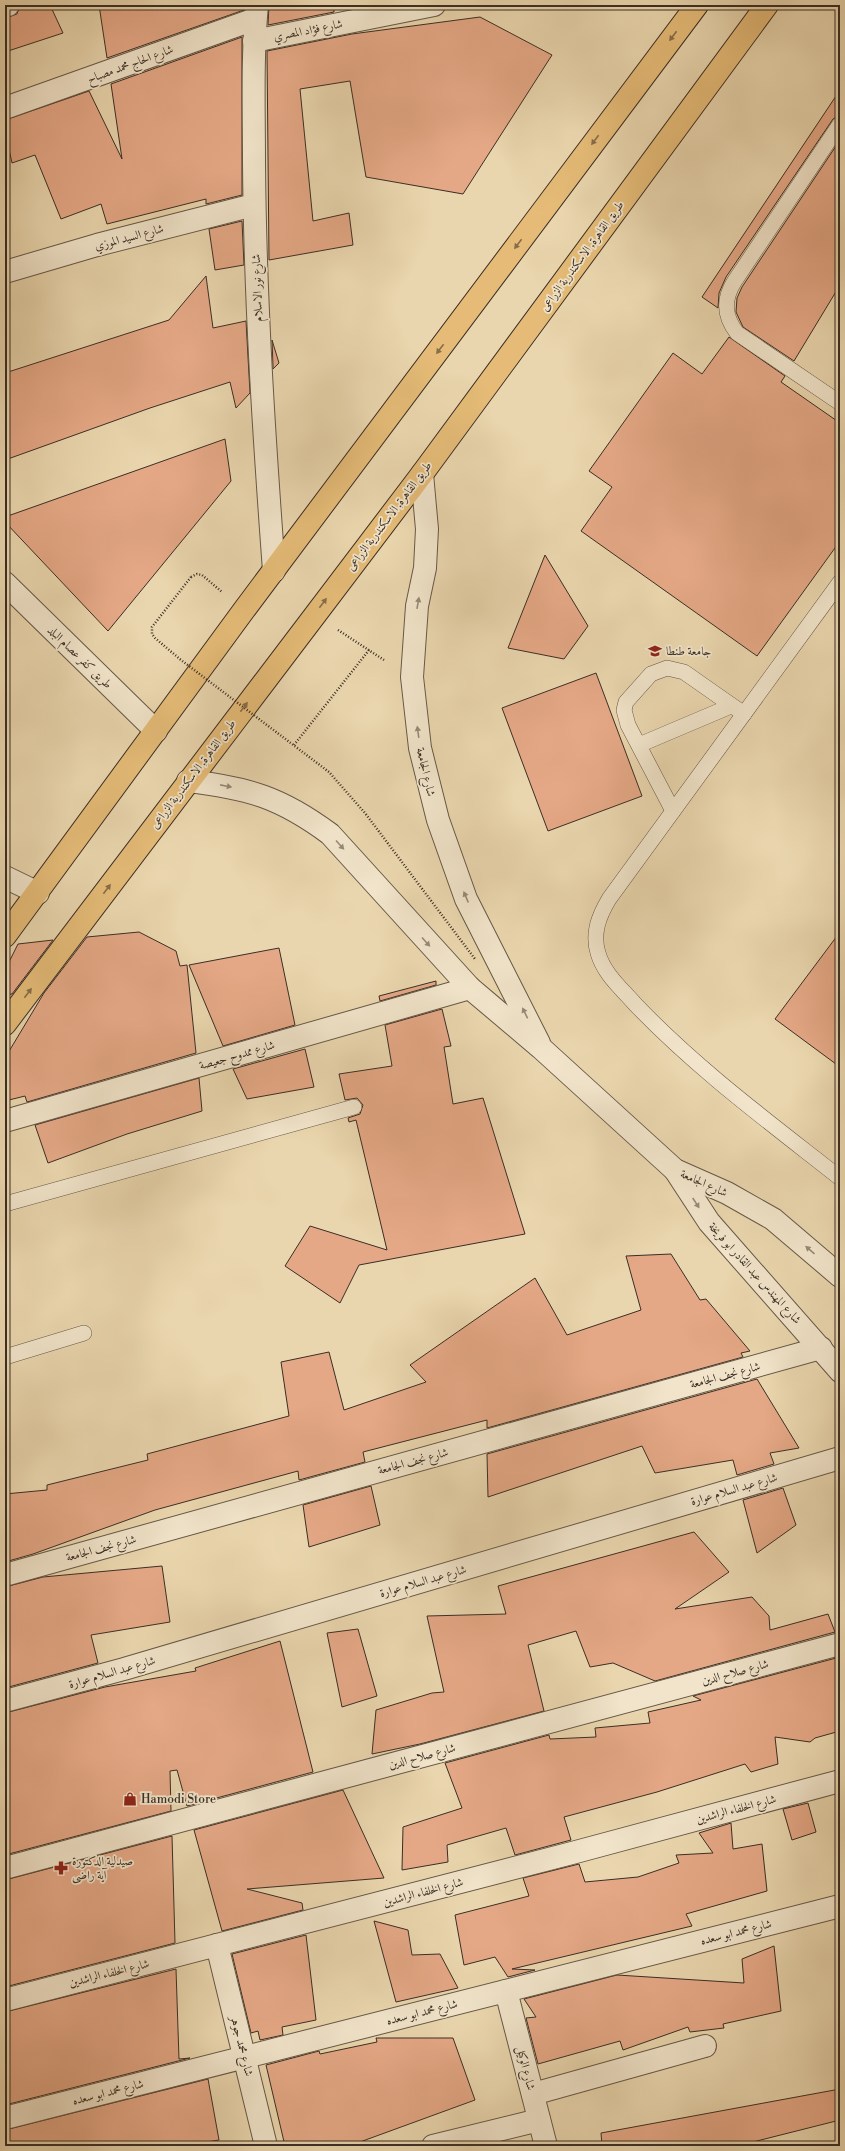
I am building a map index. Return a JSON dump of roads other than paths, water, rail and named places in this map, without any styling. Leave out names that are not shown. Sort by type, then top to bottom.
[{"type":"highway","points":[[5,936],[244,610],[696,5]]},
{"type":"highway","name":"طريق القاهرة, الاسكندرية الزراعى","points":[[5,1024],[188,780],[422,474],[767,5]]},
{"type":"street","name":"شارع فؤاد المصري","points":[[254,41],[380,10],[434,5]]},
{"type":"street","name":"شارع نور الاسلام","points":[[256,12],[254,41],[254,204],[261,395],[274,571]]},
{"type":"street","name":"شارع الحاج محمد مصباح","points":[[5,108],[256,12]]},
{"type":"street","name":"شارع السيد الموزي","points":[[5,272],[96,245],[254,204]]},
{"type":"street","name":"شارع الجامعة","points":[[422,474],[427,529],[426,552],[425,568],[417,606],[412,678],[420,748],[428,785],[438,820],[466,899],[542,1048]]},
{"type":"street","name":"طريق كفر عصام البلد","points":[[5,583],[156,731]]},
{"type":"street","name":"شارع الجامعة","points":[[188,780],[252,791],[279,802],[306,816],[330,834],[470,988],[542,1048],[675,1170],[727,1193],[773,1219],[838,1271]]},
{"type":"street","points":[[5,877],[38,893]]},
{"type":"street","name":"شارع ممدوح جعيصة","points":[[5,1121],[470,988]]},
{"type":"street","name":"شارع المهندس عبد القادر ابو فريخة","points":[[675,1170],[709,1222],[822,1348],[840,1371]]},
{"type":"street","name":"شارع نجف الجامعة","points":[[5,1575],[822,1348]]},
{"type":"street","name":"شارع عبد السلام عوارة","points":[[5,1701],[132,1667],[840,1458]]},
{"type":"street","name":"شارع صلاح الدين","points":[[5,1868],[840,1644]]},
{"type":"street","name":"شارع الخلفاء الراشدين","points":[[5,2000],[840,1781]]},
{"type":"street","name":"شارع محمد ابو سعده","points":[[5,2118],[840,1906]]},
{"type":"street","name":"شارع محمد جوهر","points":[[217,1945],[266,2146]]},
{"type":"street","name":"شارع الوكيل","points":[[506,1991],[546,2146]]},
{"type":"street","points":[[533,2094],[705,2046]]},
{"type":"street","points":[[433,2146],[539,2120]]},
{"type":"lane","points":[[840,124],[728,291],[726,302],[726,312],[730,324],[737,333],[840,403]]},
{"type":"lane","points":[[840,582],[602,911],[597,923],[596,937],[598,952],[603,967],[612,979],[662,1032],[716,1081],[840,1178]]},
{"type":"lane","points":[[673,811],[625,718],[626,702],[651,674],[658,670],[676,669],[684,672],[744,714]]},
{"type":"lane","points":[[639,745],[731,706]]},
{"type":"lane","points":[[5,1204],[354,1107]]},
{"type":"lane","points":[[5,1357],[84,1333]]},
{"type":"place","name":"جامعة طنطا","points":[[655,651]]},
{"type":"place","name":"Hamodi Store","points":[[130,1799]]},
{"type":"place","name":"صيدلية الدكتورة آية راضى","points":[[61,1868]]}]
